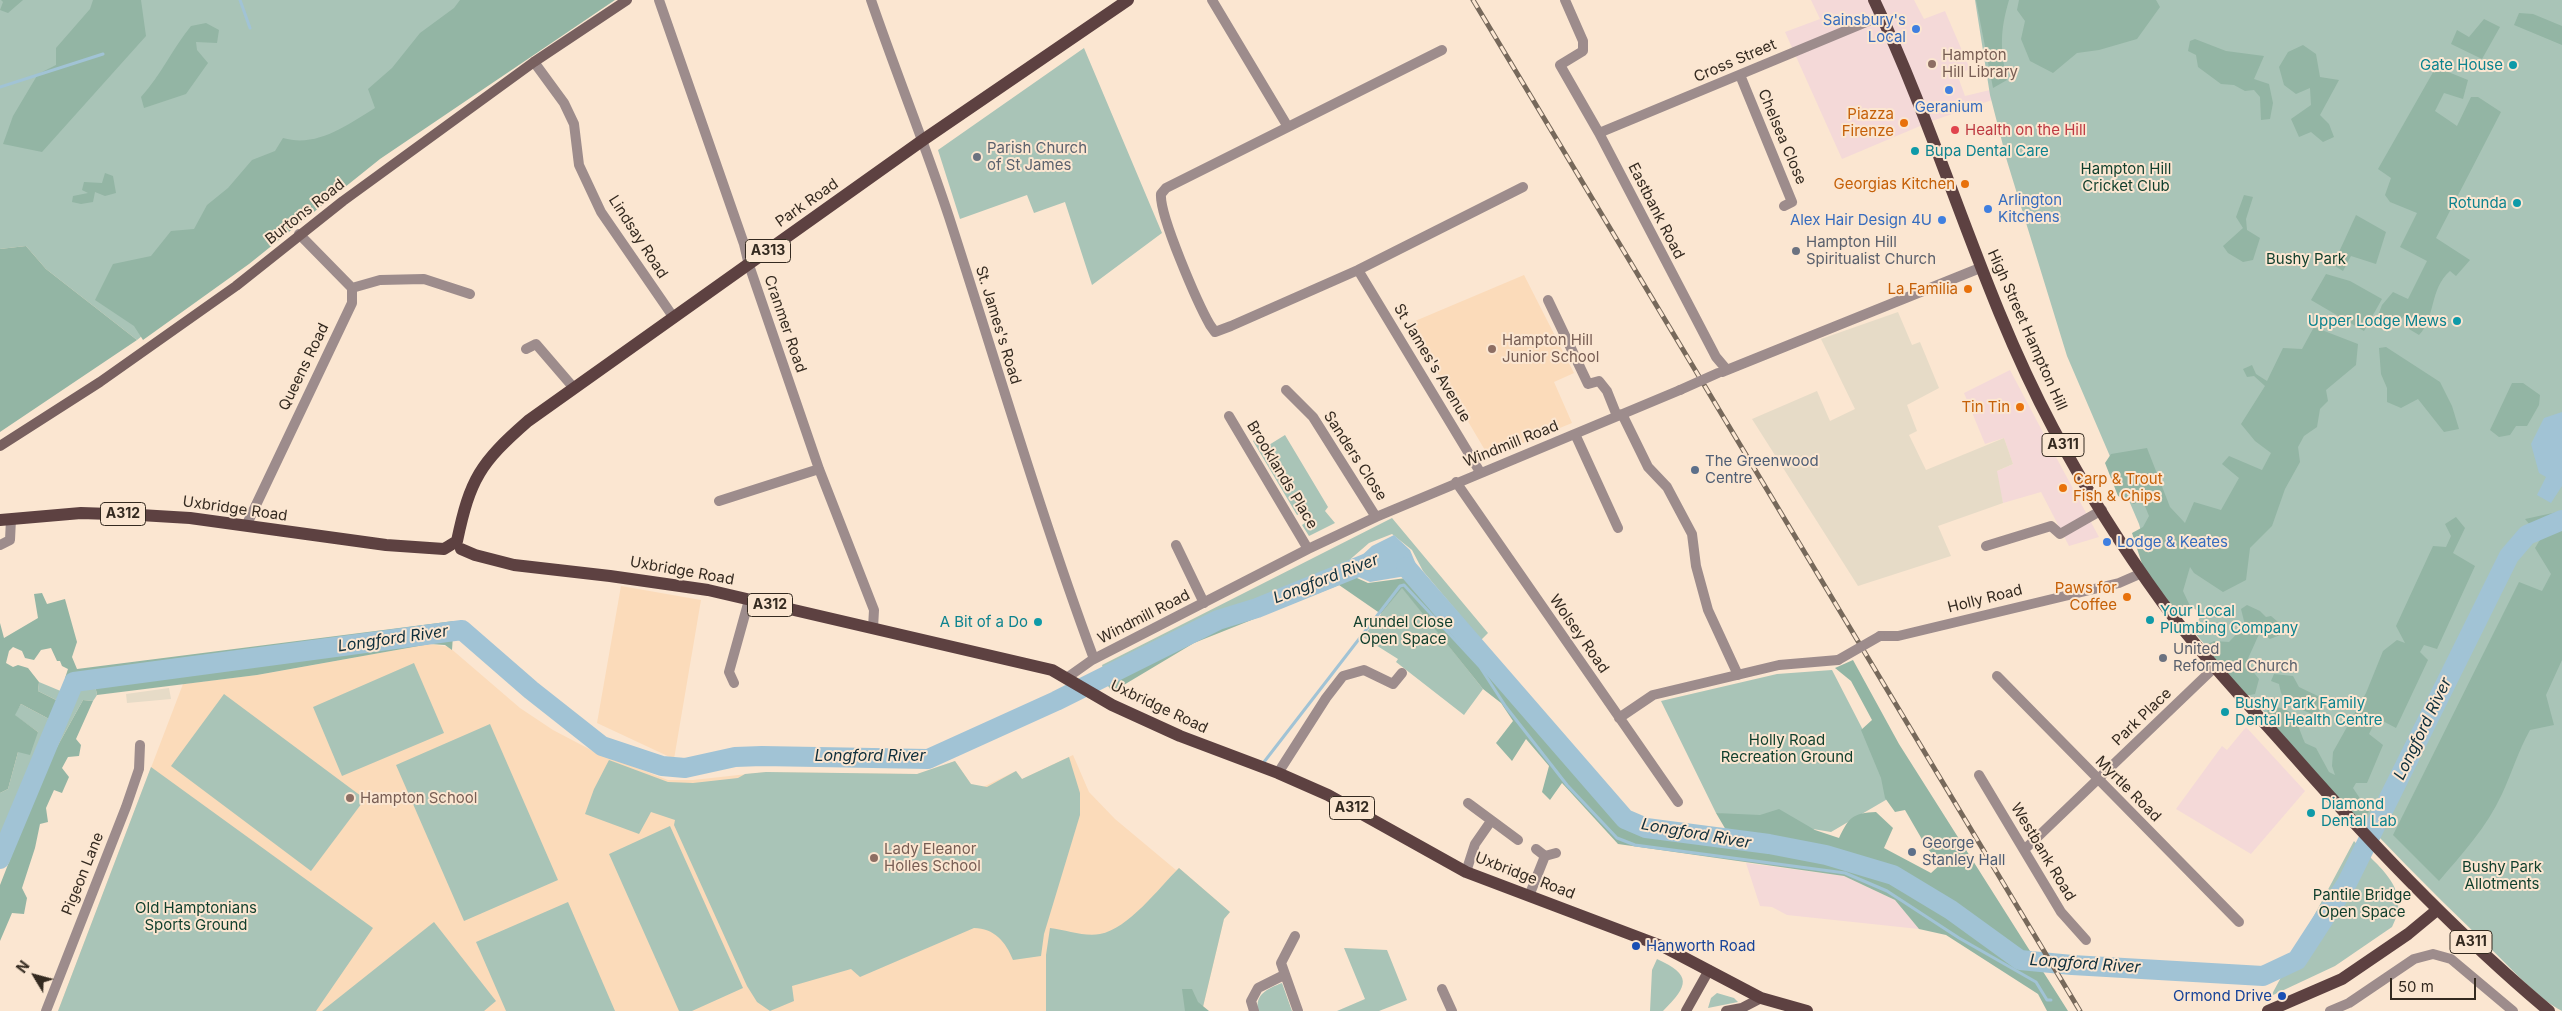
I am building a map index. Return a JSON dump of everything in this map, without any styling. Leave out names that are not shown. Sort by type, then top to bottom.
[{"type":"main road","name":"Park Road","points":[[457,545],[466,500],[478,473],[494,450],[528,421],[573,387],[674,318],[923,140],[1128,0]]},
{"type":"main road","name":"High Street Hampton Hill","points":[[1874,0],[1926,119],[1980,268],[2053,428],[2102,510],[2163,604],[2215,667],[2358,827],[2437,910]]},
{"type":"main road","name":"Uxbridge Road","points":[[6,520],[81,513],[190,518],[386,545],[444,549],[457,545],[475,555],[514,565],[676,585],[1052,670],[1071,679],[1100,698],[1180,736],[1278,773],[1328,795],[1466,872],[1664,947],[1761,998],[1807,1011]]},
{"type":"main road","points":[[2268,1011],[2342,979],[2400,939],[2437,910]]},
{"type":"main road","name":"A311","points":[[2437,910],[2505,974],[2549,1011]]},
{"type":"street","name":"Burtons Road","points":[[0,446],[100,382],[220,298],[299,234],[534,62],[627,0]]},
{"type":"street","name":"Cranmer Road","points":[[659,0],[744,244],[748,265],[819,468],[874,610],[873,628]]},
{"type":"street","name":"St. James's Road","points":[[871,0],[923,140],[1011,416],[1094,659]]},
{"type":"street","points":[[1212,0],[1288,127]]},
{"type":"street","name":"Eastbank Road","points":[[1565,0],[1583,41],[1583,51],[1560,65],[1599,133],[1723,372]]},
{"type":"street","name":"Cross Street","points":[[1599,133],[1881,16]]},
{"type":"street","points":[[1442,50],[1166,188],[1161,194],[1162,207],[1207,318],[1215,332],[1358,270],[1523,186]]},
{"type":"street","name":"Lindsay Road","points":[[534,62],[564,103],[574,124],[579,165],[601,212],[674,318]]},
{"type":"street","name":"Chelsea Close","points":[[1740,75],[1792,202],[1784,206]]},
{"type":"street","points":[[299,234],[352,288],[380,280],[424,279],[470,294]]},
{"type":"street","name":"Windmill Road","points":[[1071,679],[1094,659],[1308,549],[1376,517],[1480,472],[1980,268]]},
{"type":"street","name":"St James's Avenue","points":[[1358,270],[1480,472]]},
{"type":"street","name":"Queens Road","points":[[246,526],[352,303],[352,288]]},
{"type":"street","points":[[1548,300],[1588,384],[1599,381],[1607,391],[1648,467],[1667,487],[1692,534],[1696,566],[1708,610],[1738,675],[1653,695],[1619,718]]},
{"type":"street","points":[[526,349],[536,344],[573,387]]},
{"type":"street","name":"Sanders Close","points":[[1286,390],[1313,418],[1376,517]]},
{"type":"street","name":"Brooklands Place","points":[[1229,416],[1308,549]]},
{"type":"street","points":[[1575,434],[1618,528]]},
{"type":"street","points":[[719,501],[819,468]]},
{"type":"street","name":"Wolsey Road","points":[[1456,482],[1678,802]]},
{"type":"street","points":[[1986,546],[2051,526],[2060,534],[2102,510]]},
{"type":"street","name":"Uxbridge Road","points":[[0,545],[10,540],[6,520]]},
{"type":"street","points":[[1176,545],[1204,603]]},
{"type":"street","name":"Holly Road","points":[[1738,675],[1779,665],[1838,660],[1880,636],[1898,636],[2119,583],[2142,573]]},
{"type":"street","points":[[734,683],[729,672],[749,600]]},
{"type":"street","name":"Park Place","points":[[2024,850],[2215,667]]},
{"type":"street","points":[[1278,773],[1326,698],[1343,676],[1364,670],[1393,684],[1402,673]]},
{"type":"street","name":"Myrtle Road","points":[[1997,676],[2239,922]]},
{"type":"street","name":"Pigeon Lane","points":[[46,1011],[126,807],[139,769],[140,746]]},
{"type":"street","name":"Westbank Road","points":[[1979,775],[2062,912],[2086,940]]},
{"type":"street","points":[[1468,803],[1518,840]]},
{"type":"street","points":[[1466,872],[1476,844],[1491,821]]},
{"type":"street","points":[[1536,849],[1545,856]]},
{"type":"street","points":[[1545,856],[1556,853]]},
{"type":"street","points":[[1529,896],[1545,856]]},
{"type":"street","points":[[1295,936],[1281,963],[1298,1011]]},
{"type":"street","points":[[2330,1011],[2349,1003],[2414,960],[2433,954],[2451,959],[2514,1011]]},
{"type":"street","points":[[1686,1011],[1709,970]]},
{"type":"street","points":[[1254,1011],[1251,1001],[1258,988],[1284,975]]},
{"type":"street","points":[[1442,989],[1452,1011]]},
{"type":"street","points":[[1726,1011],[1742,1008],[1761,998]]},
{"type":"shaded area","points":[[1811,0],[1914,0],[1924,19],[1945,11],[1970,69],[1957,74],[1965,96],[1990,90],[1992,100],[1932,121],[1842,159],[1785,32],[1820,19]]},
{"type":"shaded area","name":"Hampton Hill Junior School","points":[[1524,275],[1574,373],[1554,382],[1572,423],[1489,457],[1466,418],[1469,414],[1465,406],[1458,406],[1408,324]]},
{"type":"shaded area","points":[[1898,312],[1912,345],[1920,342],[1939,388],[1907,405],[1917,431],[1909,435],[1926,470],[2004,438],[2013,464],[1997,471],[2003,503],[1938,526],[1951,556],[1858,586],[1752,419],[1817,391],[1830,421],[1855,409],[1821,339]]},
{"type":"shaded area","points":[[2010,370],[2099,537],[2069,546],[2041,492],[2003,503],[1995,472],[2013,464],[2004,438],[1985,444],[1964,393]]},
{"type":"shaded area","points":[[621,586],[701,600],[674,759],[597,723]]},
{"type":"shaded area","points":[[430,644],[449,647],[520,708],[553,730],[593,751],[668,780],[693,780],[766,772],[917,774],[955,761],[971,784],[983,787],[1016,771],[1022,779],[1073,755],[1089,792],[1115,819],[1176,870],[1179,868],[1230,912],[1224,919],[1202,1011],[58,1011],[183,684],[257,675]]},
{"type":"shaded area","points":[[169,688],[171,699],[127,703],[126,694]]},
{"type":"shaded area","points":[[2246,727],[2305,791],[2251,854],[2176,809],[2222,746],[2227,750]]},
{"type":"shaded area","points":[[1746,863],[1844,876],[1895,900],[1919,929],[1787,915],[1772,907],[1760,906]]},
{"type":"green space","points":[[0,0],[594,0],[366,158],[137,340],[46,269],[26,246],[0,249]]},
{"type":"green space","points":[[1,0],[23,0],[8,13],[0,10],[3,2]]},
{"type":"green space","points":[[93,0],[141,0],[146,36],[42,152],[3,144],[13,116],[38,74],[56,65],[56,48],[90,9]]},
{"type":"green space","points":[[460,0],[615,0],[380,159],[249,264],[143,340],[134,326],[95,300],[113,264],[151,256],[171,231],[194,229],[207,205],[228,188],[252,160],[275,151],[283,138],[308,140],[320,137],[343,128],[375,108],[368,89],[392,68],[420,33],[454,8]]},
{"type":"green space","name":"Bushy Park","points":[[1975,0],[2562,0],[2562,1011],[2531,988],[2442,901],[2297,749],[2193,631],[2202,613],[2191,607],[2183,608],[2148,557],[2139,524],[2067,356],[2007,161],[1990,95]]},
{"type":"green space","points":[[1976,0],[2009,0],[2002,40],[2007,80],[1993,88]]},
{"type":"green space","points":[[2019,0],[2156,0],[2160,7],[2137,39],[2099,50],[2077,53],[2053,73],[2030,61],[2021,39],[2025,21],[2017,10]]},
{"type":"green space","points":[[2519,13],[2533,14],[2562,26],[2562,45],[2514,25]]},
{"type":"green space","points":[[2484,19],[2500,27],[2482,59],[2451,44],[2457,30],[2469,37]]},
{"type":"green space","points":[[206,23],[219,30],[217,43],[196,42],[197,50],[208,63],[186,94],[144,108],[141,97],[155,80],[185,34],[191,26]]},
{"type":"green space","points":[[2195,39],[2226,51],[2264,56],[2254,79],[2269,84],[2273,103],[2270,119],[2261,120],[2260,97],[2254,90],[2245,91],[2234,85],[2221,84],[2198,67],[2196,55],[2188,51],[2190,41]]},
{"type":"green space","points":[[2303,45],[2316,54],[2320,77],[2339,80],[2320,115],[2329,124],[2334,137],[2323,142],[2311,132],[2299,137],[2291,119],[2311,105],[2310,88],[2296,94],[2284,85],[2279,67],[2288,52]]},
{"type":"green space","points":[[1084,48],[1162,233],[1092,285],[1065,202],[1034,213],[1027,195],[960,219],[938,150]]},
{"type":"green space","points":[[2436,67],[2468,80],[2463,99],[2444,93],[2435,111],[2457,126],[2471,97],[2478,97],[2501,112],[2436,238],[2470,260],[2456,276],[2450,271],[2443,278],[2435,295],[2428,320],[2419,335],[2409,329],[2410,315],[2406,313],[2396,326],[2377,318],[2382,305],[2393,292],[2408,299],[2427,261],[2400,247],[2417,213],[2390,202],[2385,195],[2391,178],[2378,169]]},
{"type":"green space","points":[[105,173],[113,176],[116,193],[105,196],[95,192],[93,202],[81,204],[72,202],[73,196],[88,193],[82,190],[84,182],[102,183]]},
{"type":"green space","points":[[2244,195],[2253,197],[2246,219],[2247,230],[2260,238],[2253,260],[2243,262],[2228,253],[2223,246],[2243,228],[2236,217]]},
{"type":"green space","points":[[2356,215],[2386,232],[2376,264],[2351,256],[2343,271],[2333,265]]},
{"type":"green space","points":[[26,246],[46,269],[137,340],[0,432],[0,249]]},
{"type":"green space","points":[[2326,274],[2350,281],[2382,299],[2364,331],[2311,300]]},
{"type":"green space","points":[[2314,327],[2358,344],[2356,365],[2326,390],[2328,401],[2320,409],[2317,427],[2304,436],[2298,447],[2300,462],[2285,489],[2272,526],[2250,548],[2246,580],[2223,592],[2194,573],[2190,567],[2183,591],[2190,606],[2175,611],[2143,567],[2132,533],[2143,527],[2149,516],[2142,499],[2134,504],[2118,496],[2105,463],[2111,454],[2147,448],[2170,507],[2185,523],[2194,502],[2221,510],[2239,478],[2222,464],[2229,456],[2262,470],[2271,453],[2255,441],[2241,424],[2265,386],[2254,376],[2247,377],[2243,369],[2252,365],[2256,374],[2267,381],[2283,348],[2302,349]]},
{"type":"green space","points":[[2386,347],[2440,382],[2452,406],[2459,429],[2444,432],[2418,399],[2401,408],[2387,402],[2387,388],[2381,374],[2379,348]]},
{"type":"green space","points":[[2512,383],[2523,383],[2540,395],[2539,405],[2527,426],[2516,426],[2510,435],[2499,437],[2490,430]]},
{"type":"green space","points":[[1285,435],[1328,507],[1325,511],[1335,523],[1309,536],[1302,525],[1305,523],[1300,514],[1297,515],[1253,441],[1258,438],[1264,448]]},
{"type":"green space","points":[[2562,511],[2562,660],[2546,695],[2554,725],[2530,730],[2502,794],[2489,818],[2474,840],[2439,881],[2393,835],[2519,582],[2542,591],[2551,574],[2535,548],[2541,538],[2525,519]]},
{"type":"green space","points":[[2456,517],[2465,528],[2453,553],[2475,566],[2437,649],[2424,645],[2420,652],[2428,660],[2396,728],[2377,718],[2369,734],[2383,745],[2367,783],[2356,783],[2353,788],[2369,812],[2360,818],[2354,816],[2268,720],[2267,706],[2284,709],[2294,716],[2305,743],[2316,748],[2329,772],[2335,775],[2332,766],[2333,752],[2366,693],[2383,651],[2397,640],[2405,643],[2396,626],[2433,546],[2446,547],[2451,536],[2445,524]]},
{"type":"green space","points":[[1392,518],[1488,633],[1481,640],[1423,571],[1412,550],[1392,534],[1369,543],[1346,563],[1215,617],[1104,672],[1102,665]]},
{"type":"green space","points":[[1346,573],[1368,583],[1406,578],[1428,585],[1489,666],[1505,674],[1513,697],[1594,790],[1608,795],[1609,807],[1635,832],[1733,842],[1716,813],[1760,815],[1779,809],[1815,830],[1839,838],[1849,821],[1857,815],[1876,812],[1893,828],[1884,848],[1931,873],[1941,864],[1927,848],[1905,810],[1895,812],[1885,798],[1881,778],[1861,730],[1872,720],[1851,681],[1835,668],[1853,660],[1899,744],[2068,1011],[2047,1011],[2038,994],[1946,935],[1919,929],[1895,900],[1844,876],[1618,844],[1562,783],[1550,800],[1542,792],[1549,766],[1526,739],[1512,761],[1496,743],[1513,721],[1501,703],[1483,689],[1402,588],[1381,614],[1339,585],[1194,643],[1112,692],[1105,681],[1219,623]]},
{"type":"green space","name":"Arundel Close Open Space","points":[[1402,587],[1483,689],[1464,715],[1396,662],[1398,659],[1363,637]]},
{"type":"green space","points":[[42,593],[47,604],[65,599],[77,642],[72,657],[77,669],[454,621],[452,650],[445,645],[430,644],[257,675],[97,695],[93,675],[70,681],[65,678],[68,669],[62,666],[60,661],[57,661],[51,648],[41,650],[34,660],[25,658],[22,651],[13,647],[9,651],[6,663],[13,667],[18,665],[28,668],[39,682],[38,691],[58,701],[51,720],[21,704],[15,715],[38,732],[30,755],[18,752],[8,789],[0,793],[0,623],[4,638],[38,618],[34,594]]},
{"type":"green space","points":[[2247,605],[2260,611],[2266,617],[2271,616],[2285,628],[2280,635],[2270,639],[2260,632],[2246,663],[2259,679],[2255,694],[2245,696],[2210,656],[2206,645],[2214,641],[2229,642],[2245,625],[2241,609]]},
{"type":"green space","points":[[414,663],[444,733],[342,776],[313,707]]},
{"type":"green space","name":"Holly Road Recreation Ground","points":[[1832,670],[1896,794],[1831,832],[1716,813],[1661,701],[1777,674]]},
{"type":"green space","points":[[2274,674],[2293,676],[2299,687],[2322,698],[2322,709],[2314,715],[2298,708],[2293,702],[2287,702],[2281,693],[2279,684],[2271,681]]},
{"type":"green space","points":[[94,681],[97,695],[93,701],[83,700],[46,767],[77,685]]},
{"type":"green space","points":[[39,682],[63,692],[58,701],[38,691]]},
{"type":"green space","points":[[224,694],[365,799],[311,871],[171,766]]},
{"type":"green space","points":[[83,700],[93,701],[76,739],[81,745],[79,756],[68,757],[62,768],[69,777],[62,793],[54,790],[46,808],[48,822],[40,824],[35,848],[22,888],[27,898],[24,914],[12,913],[0,941],[0,885],[46,767]]},
{"type":"green space","points":[[21,704],[51,720],[44,732],[0,844],[0,793],[8,789],[18,752],[38,732],[14,715]]},
{"type":"green space","points":[[490,724],[558,880],[464,921],[396,765]]},
{"type":"green space","points":[[1069,757],[1080,793],[1080,815],[1044,934],[1041,956],[1013,960],[1007,947],[998,937],[988,930],[974,928],[860,977],[851,969],[792,986],[794,1001],[770,1011],[757,1002],[747,986],[674,825],[675,820],[651,812],[639,834],[585,814],[594,789],[609,760],[668,782],[693,783],[738,778],[745,774],[766,772],[917,774],[955,761],[971,784],[987,787],[1016,771],[1022,779]]},
{"type":"green space","name":"Old Hamptonians Sports Ground","points":[[151,767],[373,928],[316,1011],[58,1011]]},
{"type":"green space","points":[[670,826],[743,988],[692,1011],[679,1011],[609,854]]},
{"type":"green space","name":"Pantile Bridge Open Space","points":[[2354,841],[2382,869],[2396,890],[2398,901],[2397,913],[2392,927],[2335,966],[2271,996]]},
{"type":"green space","points":[[1179,868],[1230,912],[1224,919],[1202,1011],[1046,1011],[1046,955],[1050,928],[1088,935],[1111,931],[1142,907]]},
{"type":"green space","points":[[568,902],[615,1011],[506,1011],[476,942]]},
{"type":"green space","points":[[434,922],[496,1001],[484,1011],[322,1011]]},
{"type":"green space","points":[[1344,948],[1387,950],[1407,1000],[1379,1011],[1337,1011],[1365,999]]},
{"type":"green space","points":[[1657,959],[1676,970],[1683,981],[1678,994],[1663,1011],[1650,1011],[1652,970]]},
{"type":"green space","points":[[1282,983],[1292,1011],[1258,1011],[1260,996],[1267,990]]},
{"type":"green space","points":[[1182,989],[1192,989],[1198,1002],[1209,1011],[1185,1011]]},
{"type":"green space","points":[[1717,993],[1734,998],[1738,1002],[1708,1008],[1711,998]]},
{"type":"water","points":[[2562,412],[2562,486],[2551,503],[2537,495],[2546,477],[2539,473],[2531,444],[2544,418]]},
{"type":"water","points":[[1394,535],[1410,550],[1425,586],[1406,576],[1370,582],[1345,571],[1372,546]]},
{"type":"waterway","points":[[240,0],[250,28]]},
{"type":"waterway","points":[[0,87],[103,54]]},
{"type":"waterway","name":"Longford River","points":[[1406,567],[1625,819],[1646,828],[1769,844],[1826,855],[1893,875],[1951,910],[2020,960],[2072,965],[2263,976],[2297,960],[2347,883],[2509,556],[2527,535],[2562,520]]},
{"type":"waterway","name":"Longford River","points":[[0,859],[74,682],[462,630],[531,690],[602,746],[662,766],[685,768],[735,757],[762,756],[928,759],[1056,701],[1218,620],[1257,608],[1370,562]]},
{"type":"waterway","points":[[1264,762],[1400,586],[1404,585],[1480,667],[1506,707],[1567,785],[1617,838],[1635,845],[1845,873],[1887,891],[1959,938],[2036,982],[2047,1000],[2051,1000]]},
{"type":"railway","points":[[1473,0],[2080,1011]]},
{"type":"place","name":"Sainsbury's Local","points":[[1916,29]]},
{"type":"place","name":"Hampton Hill Library","points":[[1932,64]]},
{"type":"place","name":"Gate House","points":[[2513,65]]},
{"type":"place","name":"Geranium","points":[[1949,90]]},
{"type":"place","name":"Piazza Firenze","points":[[1904,123]]},
{"type":"place","name":"Health on the Hill","points":[[1955,130]]},
{"type":"place","name":"Bupa Dental Care","points":[[1915,151]]},
{"type":"place","name":"Parish Church of St James","points":[[977,157]]},
{"type":"place","name":"Georgias Kitchen","points":[[1965,184]]},
{"type":"place","name":"Rotunda","points":[[2517,203]]},
{"type":"place","name":"Arlington Kitchens","points":[[1988,209]]},
{"type":"place","name":"Alex Hair Design 4U","points":[[1942,220]]},
{"type":"place","name":"Hampton Hill Spiritualist Church","points":[[1796,251]]},
{"type":"place","name":"La Familia","points":[[1968,289]]},
{"type":"place","name":"Upper Lodge Mews","points":[[2457,321]]},
{"type":"place","name":"Hampton Hill Junior School","points":[[1492,349]]},
{"type":"place","name":"Tin Tin","points":[[2020,407]]},
{"type":"place","name":"The Greenwood Centre","points":[[1695,470]]},
{"type":"place","name":"Carp & Trout Fish & Chips","points":[[2063,488]]},
{"type":"place","name":"Lodge & Keates","points":[[2107,542]]},
{"type":"place","name":"Paws for Coffee","points":[[2127,597]]},
{"type":"place","name":"Your Local Plumbing Company","points":[[2150,620]]},
{"type":"place","name":"A Bit of a Do","points":[[1038,622]]},
{"type":"place","name":"United Reformed Church","points":[[2163,658]]},
{"type":"place","name":"Bushy Park Family Dental Health Centre","points":[[2225,712]]},
{"type":"place","name":"Hampton School","points":[[350,798]]},
{"type":"place","name":"Diamond Dental Lab","points":[[2311,813]]},
{"type":"place","name":"George Stanley Hall","points":[[1912,852]]},
{"type":"place","name":"Lady Eleanor Holles School","points":[[874,858]]},
{"type":"place","name":"Hanworth Road","points":[[1636,946]]},
{"type":"place","name":"Ormond Drive","points":[[2282,996]]},
{"type":"park label","name":"Hampton Hill Cricket Club","points":[[2126,178]]},
{"type":"park label","name":"Bushy Park Allotments","points":[[2502,876]]}]
